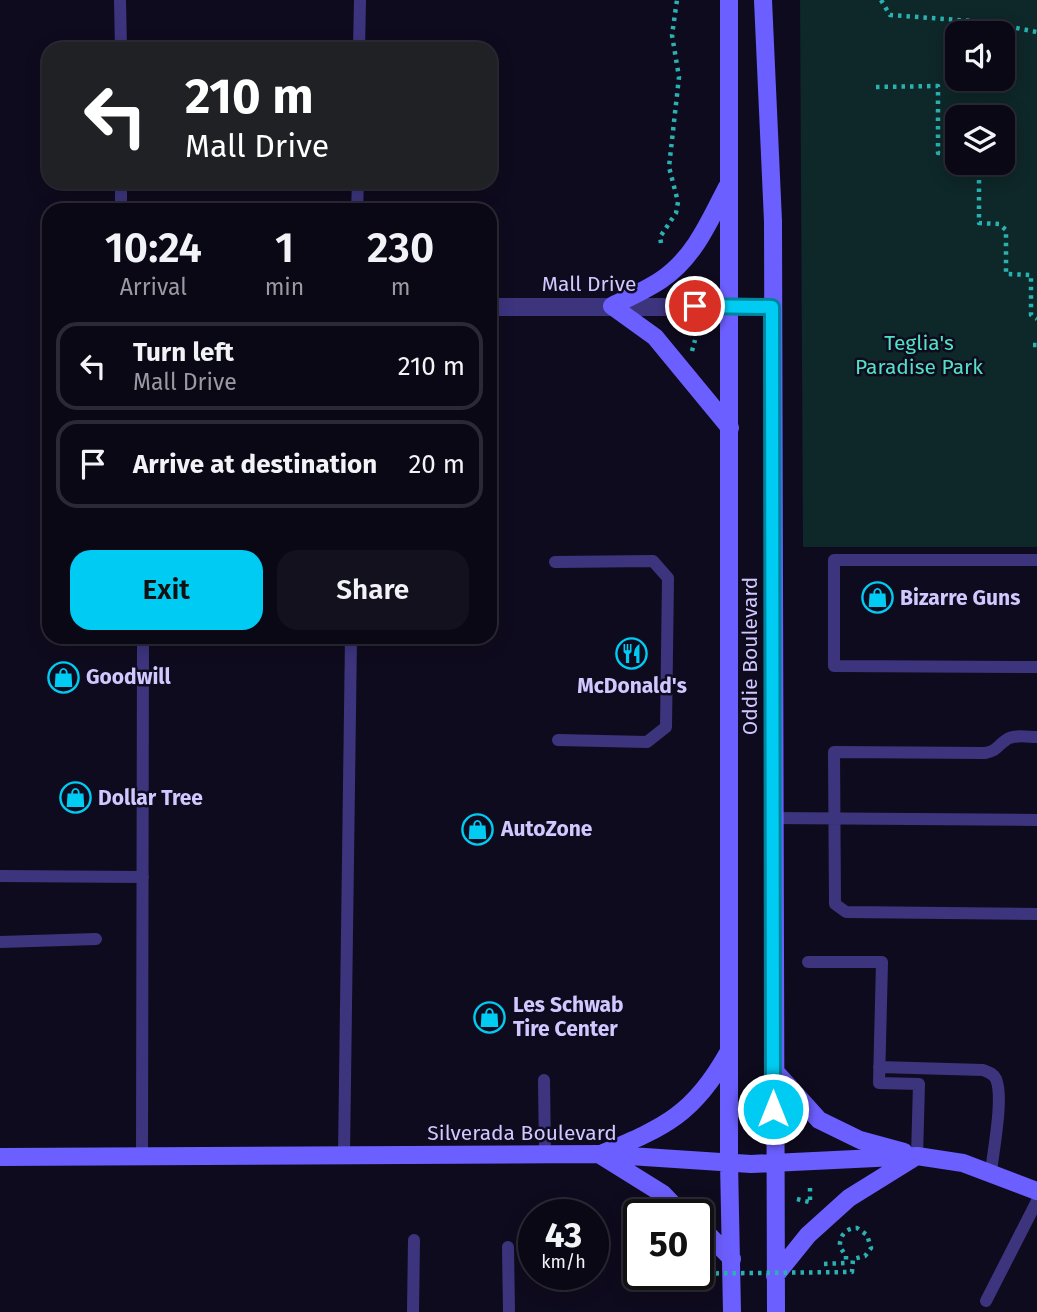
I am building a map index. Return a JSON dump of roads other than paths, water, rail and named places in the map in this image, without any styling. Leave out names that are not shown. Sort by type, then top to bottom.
[{"type":"main road","name":"Oddie Boulevard","points":[[729,0],[729,1162],[732,1312]]},
{"type":"main road","name":"Oddie Boulevard","points":[[763,0],[772,207],[773,1069],[776,1312]]},
{"type":"main road","points":[[730,181],[700,240],[684,259],[661,280],[612,306],[656,337],[730,428]]},
{"type":"main road","points":[[599,1154],[652,1132],[689,1108],[715,1075],[729,1050]]},
{"type":"main road","points":[[773,1069],[819,1119],[860,1140],[917,1156]]},
{"type":"main road","points":[[599,1154],[668,1199]]},
{"type":"main road","name":"Silverada Boulevard","points":[[0,1157],[599,1154],[774,1163],[917,1156],[963,1163],[1037,1191]]},
{"type":"main road","points":[[775,1276],[808,1235],[849,1198],[917,1156]]},
{"type":"main road","points":[[714,1240],[732,1259]]},
{"type":"street","name":"Mall Drive","points":[[497,307],[772,307]]},
{"type":"lane","points":[[120,0],[121,42]]},
{"type":"lane","points":[[359,42],[360,0]]},
{"type":"lane","points":[[1037,561],[834,560],[834,666],[1037,667]]},
{"type":"lane","points":[[555,562],[653,561],[668,578],[666,727],[647,742],[558,740]]},
{"type":"lane","points":[[142,1156],[143,644]]},
{"type":"lane","points":[[344,1156],[351,644]]},
{"type":"lane","points":[[1037,737],[1014,737],[1006,740],[994,752],[985,753],[834,751],[835,904],[839,909],[846,912],[1037,914]]},
{"type":"lane","points":[[773,818],[1037,820]]},
{"type":"lane","points":[[0,876],[143,877]]},
{"type":"lane","points":[[0,942],[96,939]]},
{"type":"lane","points":[[808,962],[882,962],[879,1083],[919,1084],[917,1156]]},
{"type":"lane","points":[[879,1067],[982,1070],[992,1074],[997,1080],[997,1099],[990,1172]]},
{"type":"lane","points":[[544,1080],[545,1154]]},
{"type":"lane","points":[[986,1301],[1037,1201]]},
{"type":"lane","points":[[413,1312],[414,1240]]},
{"type":"lane","points":[[508,1247],[509,1312]]},
{"type":"place","name":"Bizarre Guns","points":[[877,598]]},
{"type":"place","name":"McDonald's","points":[[632,654]]},
{"type":"place","name":"Goodwill","points":[[63,677]]},
{"type":"place","name":"Dollar Tree","points":[[75,798]]},
{"type":"place","name":"AutoZone","points":[[478,829]]},
{"type":"place","name":"Les Schwab Tire Center","points":[[490,1017]]},
{"type":"park label","name":"Teglia's Paradise Park","points":[[919,355]]}]
